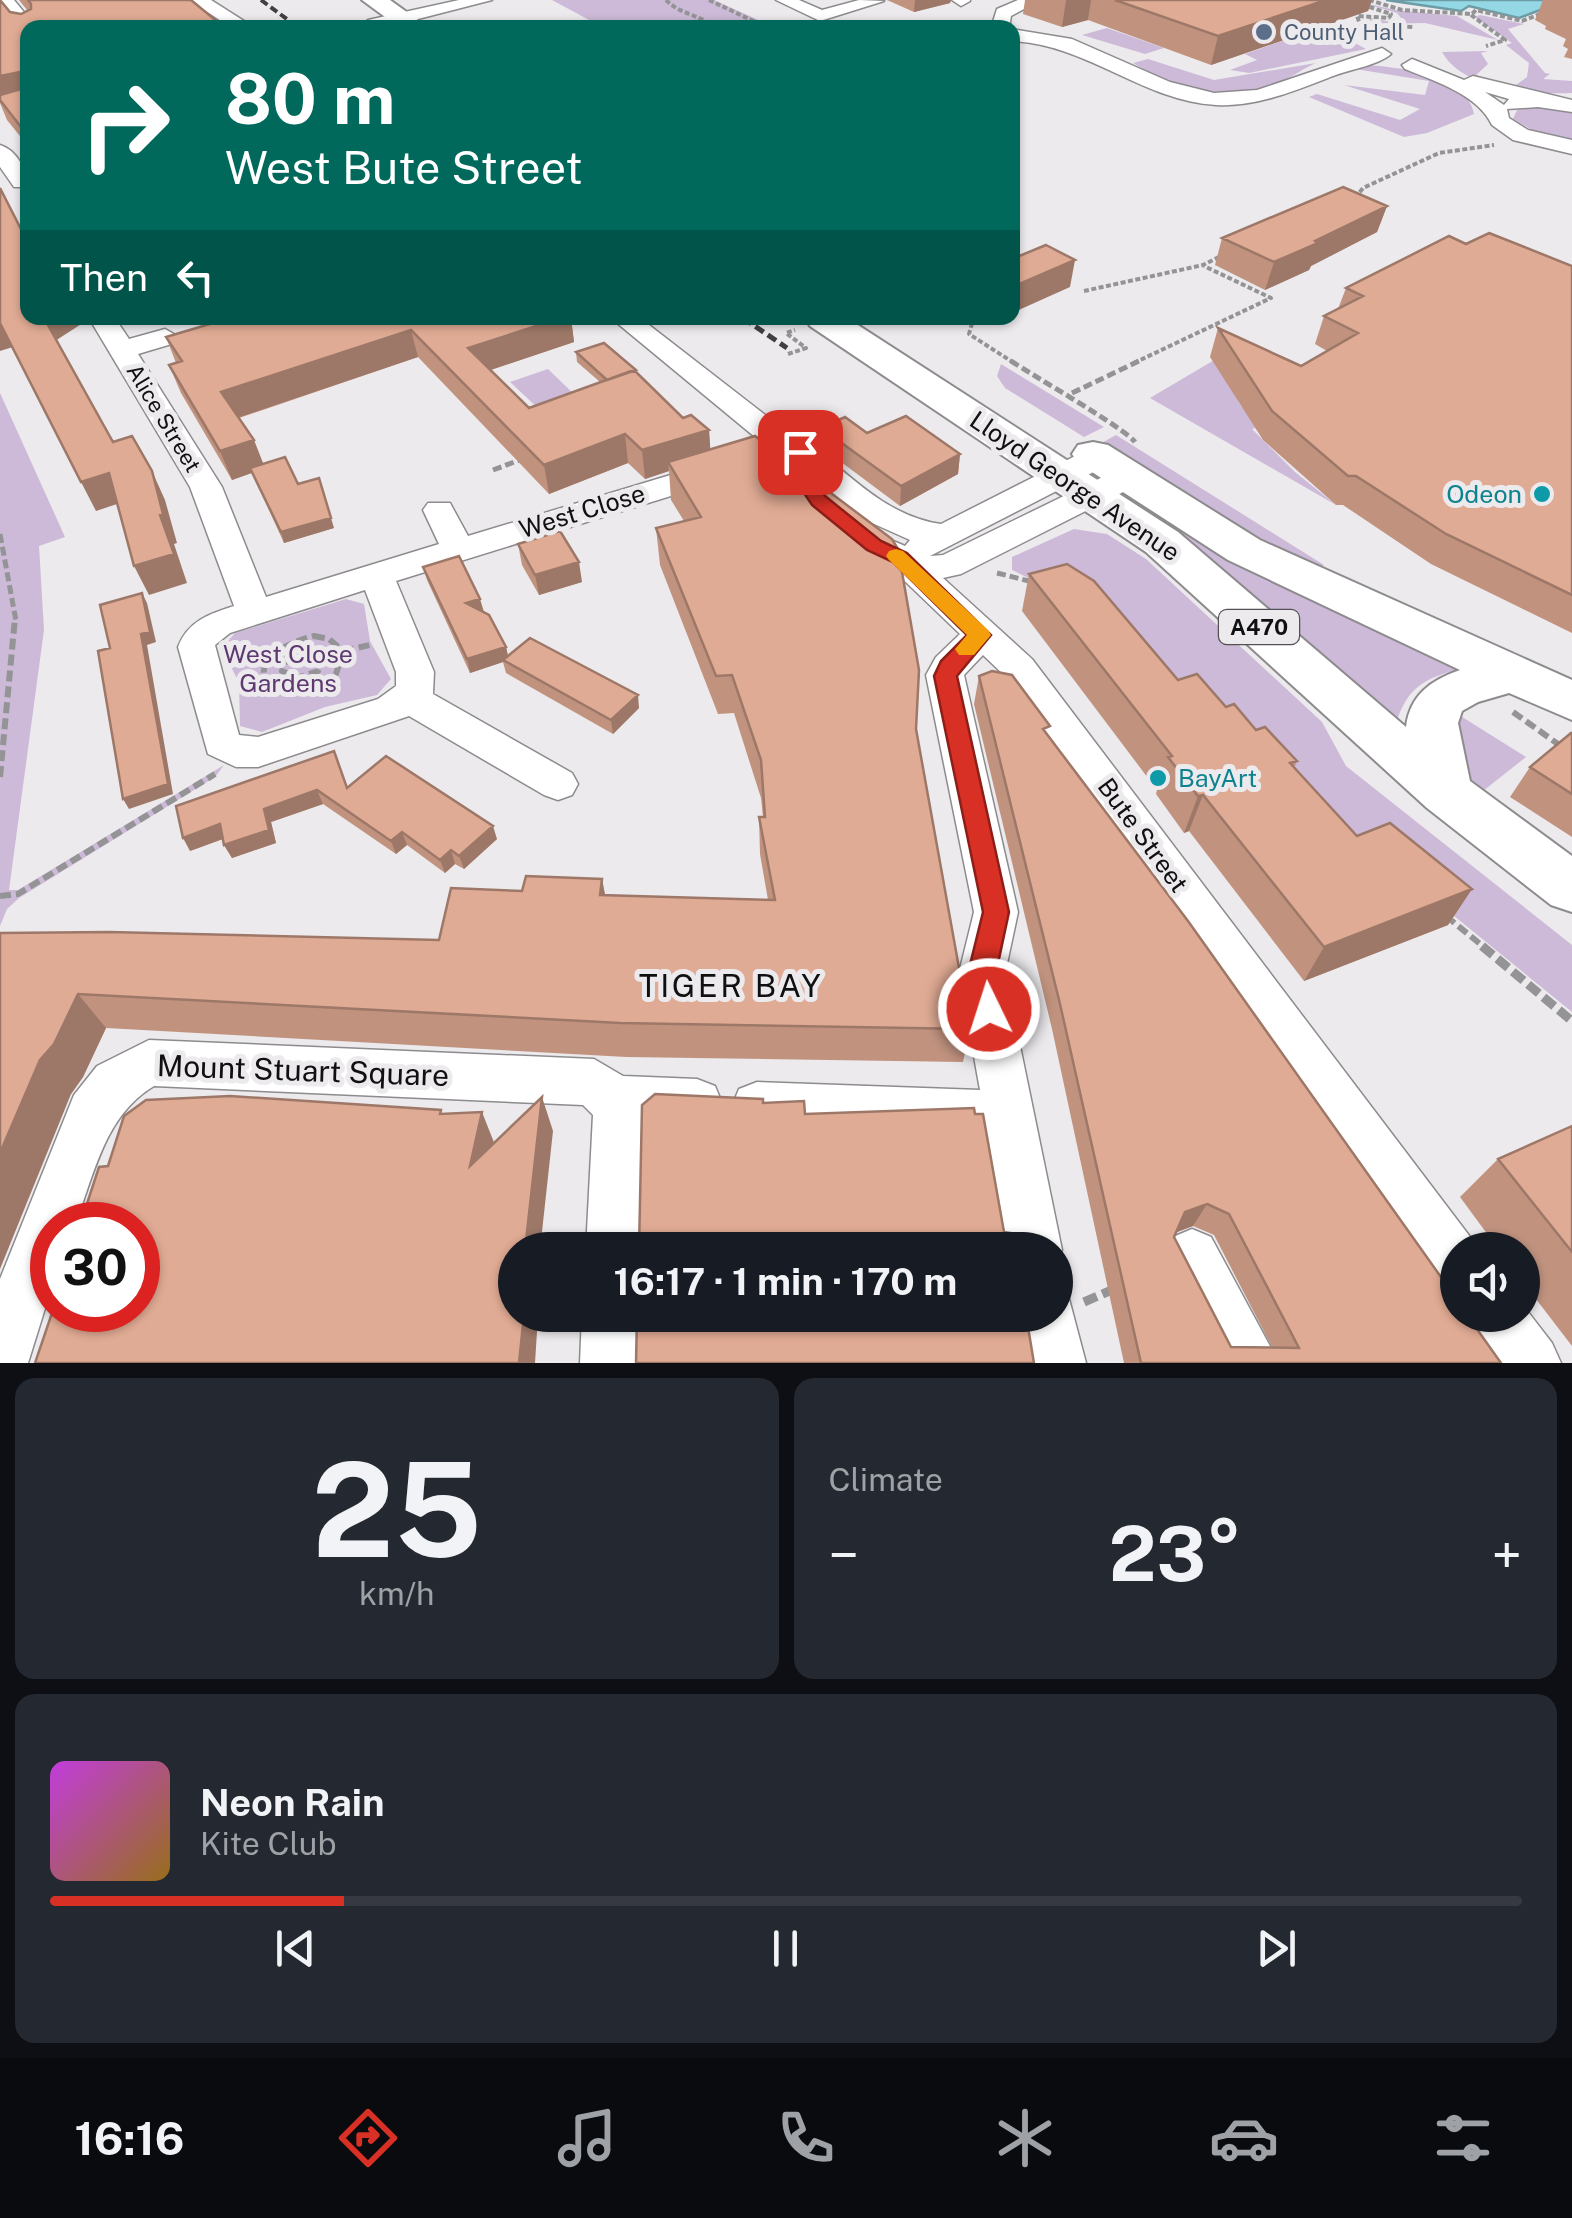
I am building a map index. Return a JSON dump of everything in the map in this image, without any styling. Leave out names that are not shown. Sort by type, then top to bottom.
[{"type":"main road","points":[[346,6],[389,19]]},
{"type":"main road","name":"Lloyd George Avenue","points":[[836,325],[1102,467],[1244,550],[1512,690]]},
{"type":"main road","name":"Lloyd George Avenue","points":[[888,325],[1102,467],[1180,558],[1446,794]]},
{"type":"main road","points":[[1446,794],[1431,743],[1431,714],[1445,694],[1474,682],[1512,690]]},
{"type":"main road","name":"A470","points":[[1512,690],[1572,701]]},
{"type":"main road","name":"A470","points":[[1446,794],[1572,888]]},
{"type":"street","points":[[4,0],[16,21]]},
{"type":"street","points":[[198,0],[230,20]]},
{"type":"street","points":[[389,19],[482,0]]},
{"type":"street","points":[[785,0],[820,16],[876,1],[872,0]]},
{"type":"street","points":[[1002,20],[1003,13],[1032,0]]},
{"type":"street","points":[[1054,38],[1080,29]]},
{"type":"street","points":[[1020,36],[1054,38],[1098,53],[1160,88],[1214,99],[1274,94],[1347,62],[1401,50],[1438,60],[1484,86],[1542,102]]},
{"type":"street","points":[[1401,50],[1498,111]]},
{"type":"street","points":[[1498,111],[1506,106],[1572,102]]},
{"type":"street","points":[[1498,111],[1499,121],[1506,128],[1567,148]]},
{"type":"street","points":[[0,152],[20,179]]},
{"type":"street","name":"Alice Street","points":[[106,325],[206,487],[254,612]]},
{"type":"street","name":"Bute Street","points":[[633,325],[789,449],[800,452],[890,520],[921,534],[941,535]]},
{"type":"street","name":"Alice Street","points":[[122,350],[166,337]]},
{"type":"street","name":"Bute Street","points":[[789,449],[788,456],[818,500],[874,546],[900,557],[1019,668],[1440,1240]]},
{"type":"street","name":"West Close","points":[[236,752],[222,744],[216,733],[196,647],[206,631],[254,612],[458,548],[789,449]]},
{"type":"street","points":[[1102,467],[949,566],[913,569],[920,548],[941,535],[1102,467]]},
{"type":"street","points":[[440,510],[458,548]]},
{"type":"street","points":[[236,752],[258,752],[392,708],[410,698],[418,685],[415,672],[376,574]]},
{"type":"street","points":[[980,635],[949,666],[945,676],[996,912],[982,973],[1032,1232]]},
{"type":"street","points":[[410,698],[558,784]]},
{"type":"street","name":"Mount Stuart Square","points":[[0,1362],[21,1296],[92,1112],[106,1090],[132,1070],[149,1063],[594,1082],[613,1099],[1010,1115]]},
{"type":"street","points":[[613,1099],[618,1115],[614,1232]]},
{"type":"street","points":[[1192,1256],[1250,1363]]},
{"type":"street","points":[[608,1363],[609,1332]]},
{"type":"street","points":[[1051,1332],[1057,1363]]},
{"type":"street","points":[[1509,1332],[1532,1363]]},
{"type":"path","points":[[666,0],[677,12],[706,20]]},
{"type":"path","points":[[710,0],[753,20]]},
{"type":"path","points":[[1348,0],[1391,14],[1389,18],[1357,16],[1362,30],[1375,26],[1401,50]]},
{"type":"path","points":[[1369,0],[1402,10],[1472,14]]},
{"type":"path","points":[[1486,46],[1504,40],[1469,16],[1476,10],[1522,22],[1558,7]]},
{"type":"path","points":[[1352,201],[1363,188],[1439,153],[1466,147],[1505,146]]},
{"type":"path","points":[[1084,292],[1203,265],[1236,248]]},
{"type":"path","points":[[1072,394],[1270,298],[1203,265]]},
{"type":"path","points":[[972,325],[970,334],[1108,424],[1102,467]]},
{"type":"path","points":[[493,470],[529,456]]},
{"type":"path","points":[[0,534],[15,604],[16,634],[0,778]]},
{"type":"path","points":[[978,570],[1017,575],[1040,586]]},
{"type":"path","points":[[296,638],[298,650]]},
{"type":"path","points":[[296,638],[330,638],[342,652],[340,669],[313,689],[294,693],[276,690],[262,676],[266,658],[296,638]]},
{"type":"path","points":[[342,652],[371,644]]},
{"type":"path","points":[[298,650],[319,650],[324,656],[318,671],[308,676],[297,678],[282,671],[288,656],[298,650]]},
{"type":"path","points":[[251,680],[262,676]]},
{"type":"path","points":[[308,676],[313,689]]},
{"type":"path","points":[[1512,690],[1514,716],[1572,754]]},
{"type":"path","points":[[0,896],[18,894],[219,772],[236,752]]},
{"type":"path","points":[[1443,914],[1572,1020]]},
{"type":"green space","points":[[552,0],[714,0],[758,20],[589,20]]},
{"type":"green space","points":[[1352,0],[1395,10],[1457,16],[1498,40],[1425,23],[1373,24],[1368,18],[1393,22],[1401,18],[1397,13]]},
{"type":"green space","points":[[1474,17],[1524,24],[1508,29],[1550,74],[1543,79],[1572,81],[1572,93],[1500,88],[1452,65],[1442,52],[1488,51],[1481,53],[1488,64],[1476,75],[1512,88],[1527,77],[1529,63],[1506,45],[1512,43]]},
{"type":"green space","points":[[1324,26],[1366,49],[1249,73],[1230,70],[1257,60],[1245,54]]},
{"type":"green space","points":[[1107,28],[1164,48],[1145,54],[1082,35]]},
{"type":"green space","points":[[1148,59],[1214,80],[1316,63],[1263,87],[1224,92],[1187,87],[1133,63]]},
{"type":"green space","points":[[1357,65],[1407,70],[1443,81],[1469,100],[1474,114],[1427,133],[1404,137],[1309,97],[1317,94],[1400,120],[1420,109],[1344,85],[1425,95],[1429,81],[1349,68]]},
{"type":"green space","points":[[1537,107],[1572,112],[1572,139],[1539,134],[1513,119],[1517,110]]},
{"type":"green space","points":[[1216,359],[1241,406],[1260,427],[1252,429],[1295,472],[1336,505],[1150,398]]},
{"type":"green space","points":[[1001,364],[1104,427],[1084,437],[1005,388],[997,376]]},
{"type":"green space","points":[[548,369],[577,397],[540,410],[510,382]]},
{"type":"green space","points":[[0,393],[65,537],[39,546],[44,630],[9,890],[18,890],[224,765],[215,777],[19,898],[7,909],[0,926]]},
{"type":"green space","points":[[1116,435],[1324,565],[1315,571],[1295,562],[1096,446]]},
{"type":"green space","points":[[1132,496],[1463,668],[1417,687],[1404,704],[1394,730],[1124,502]]},
{"type":"green space","points":[[1074,529],[1107,534],[1146,559],[1322,722],[1346,766],[1572,945],[1572,1012],[1405,876],[1171,672],[1071,598],[1012,570],[1012,557]]},
{"type":"green space","name":"West Close Gardens","points":[[346,599],[364,604],[370,641],[391,679],[377,695],[325,707],[262,732],[240,726],[239,683],[222,648],[235,633]]},
{"type":"green space","points":[[1451,710],[1526,757],[1483,791],[1554,841],[1531,835],[1459,777]]},
{"type":"water","points":[[1386,0],[1561,2],[1519,18],[1469,6],[1461,11]]},
{"type":"building","points":[[0,0],[10,12],[21,14],[31,9],[28,0],[191,0],[215,20],[20,20],[20,72],[0,76]]},
{"type":"building","points":[[1115,0],[1326,0],[1218,36]]},
{"type":"building","points":[[20,89],[20,126],[0,100],[0,95]]},
{"type":"building","points":[[1343,187],[1387,206],[1274,262],[1222,238]]},
{"type":"building","points":[[0,188],[20,227],[20,325],[48,325],[113,442],[132,436],[152,471],[163,514],[160,515],[174,554],[134,566],[109,473],[81,482],[0,323]]},
{"type":"building","points":[[1489,233],[1572,266],[1572,595],[1446,534],[1356,476],[1348,476],[1272,411],[1218,328],[1301,366],[1358,333],[1324,316],[1363,296],[1346,288],[1449,236],[1466,244]]},
{"type":"building","points":[[1046,245],[1075,260],[1020,284],[1020,256]]},
{"type":"building","points":[[206,325],[539,325],[468,348],[529,408],[634,370],[683,418],[691,415],[709,430],[642,450],[625,434],[544,465],[411,330],[221,392],[254,440],[220,451],[169,365],[182,361],[166,337]]},
{"type":"building","points":[[604,343],[636,370],[607,380],[576,352]]},
{"type":"building","points":[[906,416],[960,454],[901,486],[821,428],[845,417],[867,433]]},
{"type":"building","points":[[755,436],[892,539],[898,549],[919,670],[916,729],[970,1029],[620,1023],[78,994],[54,1044],[40,1060],[0,1153],[0,933],[439,940],[451,888],[522,891],[526,876],[602,879],[600,895],[775,900],[759,817],[765,817],[761,760],[732,675],[716,676],[656,528],[701,517],[668,462]]},
{"type":"building","points":[[285,457],[298,484],[319,478],[331,518],[281,532],[250,468]]},
{"type":"building","points":[[560,531],[579,562],[535,575],[518,544]]},
{"type":"building","points":[[459,556],[480,599],[466,603],[489,615],[506,647],[467,659],[423,567]]},
{"type":"building","points":[[1067,564],[1094,581],[1178,680],[1197,674],[1226,707],[1234,704],[1256,730],[1265,727],[1297,761],[1290,763],[1357,836],[1390,823],[1472,889],[1324,947],[1203,795],[1198,796],[1168,757],[1172,756],[1029,574]]},
{"type":"building","points":[[142,593],[150,632],[141,634],[168,784],[123,799],[98,651],[110,648],[100,605]]},
{"type":"building","points":[[530,638],[638,695],[611,720],[503,660]]},
{"type":"building","points":[[992,671],[1012,675],[1050,726],[1043,729],[1188,921],[1440,1276],[1440,1332],[1479,1332],[1501,1363],[1141,1363],[1060,1004],[979,676]],"holes":[[[1207,1204],[1229,1214],[1299,1348],[1231,1347],[1174,1237],[1185,1212]]]},
{"type":"building","points":[[1572,734],[1572,794],[1530,767]]},
{"type":"building","points":[[334,751],[347,788],[386,756],[493,826],[459,856],[451,850],[440,860],[402,832],[391,841],[317,790],[264,809],[269,830],[224,845],[220,824],[183,838],[176,806]]},
{"type":"building","points":[[655,1094],[763,1099],[763,1103],[804,1101],[805,1114],[974,1108],[975,1114],[983,1114],[1004,1232],[639,1232],[642,1105]]},
{"type":"building","points":[[230,1096],[441,1110],[440,1114],[482,1112],[470,1166],[542,1097],[527,1232],[498,1232],[498,1332],[522,1332],[519,1363],[35,1363],[46,1332],[160,1332],[160,1202],[88,1202],[99,1167],[108,1166],[124,1116],[146,1100]]},
{"type":"building","points":[[1572,1126],[1572,1252],[1498,1159]]},
{"type":"building","points":[[637,1332],[1029,1332],[1034,1363],[636,1363]]},
{"type":"railway","points":[[261,0],[288,20]]},
{"type":"railway","points":[[753,325],[787,348]]},
{"type":"slow traffic","points":[[896,556],[980,635],[967,649]]},
{"type":"place","name":"County Hall","points":[[1264,32]]},
{"type":"place","name":"Odeon","points":[[1542,494]]},
{"type":"place","name":"BayArt","points":[[1158,778]]},
{"type":"district","name":"TIGER BAY","points":[[731,986]]},
{"type":"route","points":[[800,452],[789,449],[788,456],[818,500],[874,546],[900,557],[980,635],[949,666],[945,676],[996,912],[982,973],[989,1009]]}]
